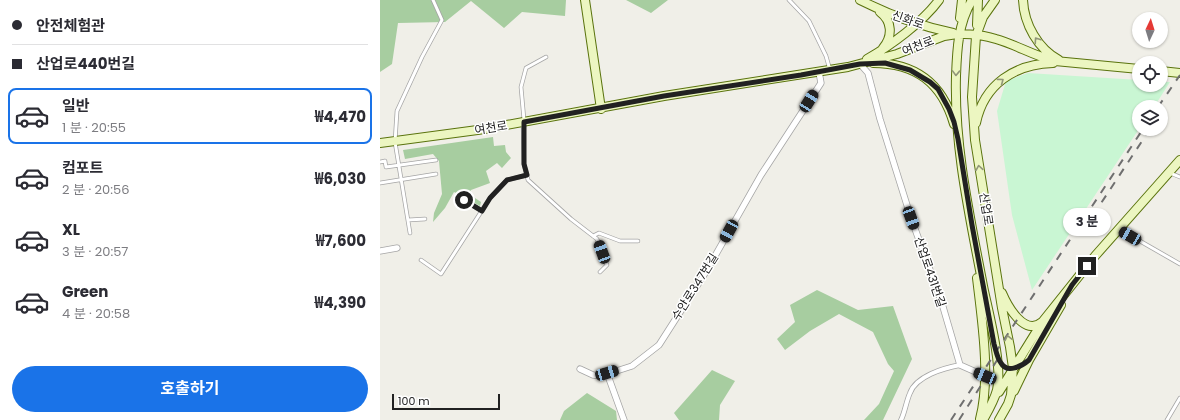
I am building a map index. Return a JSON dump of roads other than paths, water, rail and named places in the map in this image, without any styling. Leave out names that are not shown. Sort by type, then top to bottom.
[{"type":"main road","points":[[586,0],[601,109]]},
{"type":"main road","name":"신화로","points":[[860,0],[872,7],[916,23],[959,35]]},
{"type":"main road","points":[[848,67],[864,61],[878,53],[916,23],[939,0]]},
{"type":"main road","points":[[959,35],[962,0]]},
{"type":"main road","name":"산업로","points":[[972,0],[962,20],[959,35],[956,97],[958,139],[994,344],[998,382],[991,406],[981,420]]},
{"type":"main road","points":[[976,36],[978,0]]},
{"type":"main road","name":"산업로","points":[[995,0],[983,17],[976,36],[972,97],[975,140],[1013,368],[1012,386],[1008,404],[999,420]]},
{"type":"main road","points":[[1023,0],[1027,22],[1037,40],[1054,58],[1067,63]]},
{"type":"main road","points":[[872,7],[886,17],[890,26],[887,42],[878,53]]},
{"type":"main road","name":"여천로","points":[[380,143],[485,129],[601,109],[664,96],[848,67],[896,54],[944,36],[959,35],[998,39],[1044,58],[1067,63],[1132,68]]},
{"type":"main road","points":[[860,64],[885,63],[898,66],[916,73],[930,82],[938,89],[949,109],[958,139]]},
{"type":"main road","points":[[975,140],[975,127],[981,108],[989,92],[999,82],[1011,74],[1030,67],[1048,63],[1067,63]]},
{"type":"main road","points":[[1168,72],[1180,73]]},
{"type":"main road","points":[[991,406],[1043,321],[1118,229],[1180,160]]},
{"type":"main road","name":"산업로","points":[[972,225],[982,323],[985,376],[985,399],[981,420]]},
{"type":"main road","points":[[1008,404],[1029,360],[1072,285]]},
{"type":"main road","points":[[999,288],[1012,311],[1024,323],[1033,326],[1038,325],[1043,321]]},
{"type":"main road","points":[[994,344],[1002,364],[1007,368],[1022,365],[1029,360]]},
{"type":"street","name":"산업로431번길","points":[[860,64],[868,73],[880,119],[911,218],[940,300],[960,365]]},
{"type":"street","name":"수안로347번길","points":[[580,369],[593,375],[601,376],[632,366],[659,345],[707,270],[761,175],[821,83],[819,72]]},
{"type":"street","points":[[380,250],[397,248]]},
{"type":"street","points":[[901,420],[910,392],[915,384],[939,369],[960,365],[985,376]]},
{"type":"street","points":[[607,373],[624,420]]},
{"type":"lane","points":[[410,233],[395,142],[396,111],[442,20],[433,0]]},
{"type":"lane","points":[[789,0],[809,21],[826,56],[830,70]]},
{"type":"lane","points":[[546,57],[526,68],[521,87],[524,122],[524,164],[528,180],[571,219],[597,239],[607,265],[600,272]]},
{"type":"lane","points":[[380,162],[385,161],[386,167],[436,160]]},
{"type":"lane","points":[[1169,173],[1180,177]]},
{"type":"lane","points":[[380,183],[436,174]]},
{"type":"lane","points":[[421,260],[441,274],[490,198],[507,180],[527,175]]},
{"type":"lane","points":[[464,200],[482,211]]},
{"type":"lane","points":[[408,220],[426,219]]},
{"type":"lane","points":[[1118,229],[1180,264]]},
{"type":"lane","points":[[593,236],[598,233],[620,241],[638,241]]},
{"type":"lane","points":[[1167,420],[1180,398]]},
{"type":"railway","points":[[1163,100],[1180,75]]},
{"type":"railway","points":[[951,420],[1138,136]]},
{"type":"railway","points":[[1084,229],[1145,136]]},
{"type":"railway","points":[[959,420],[1001,354]]}]
